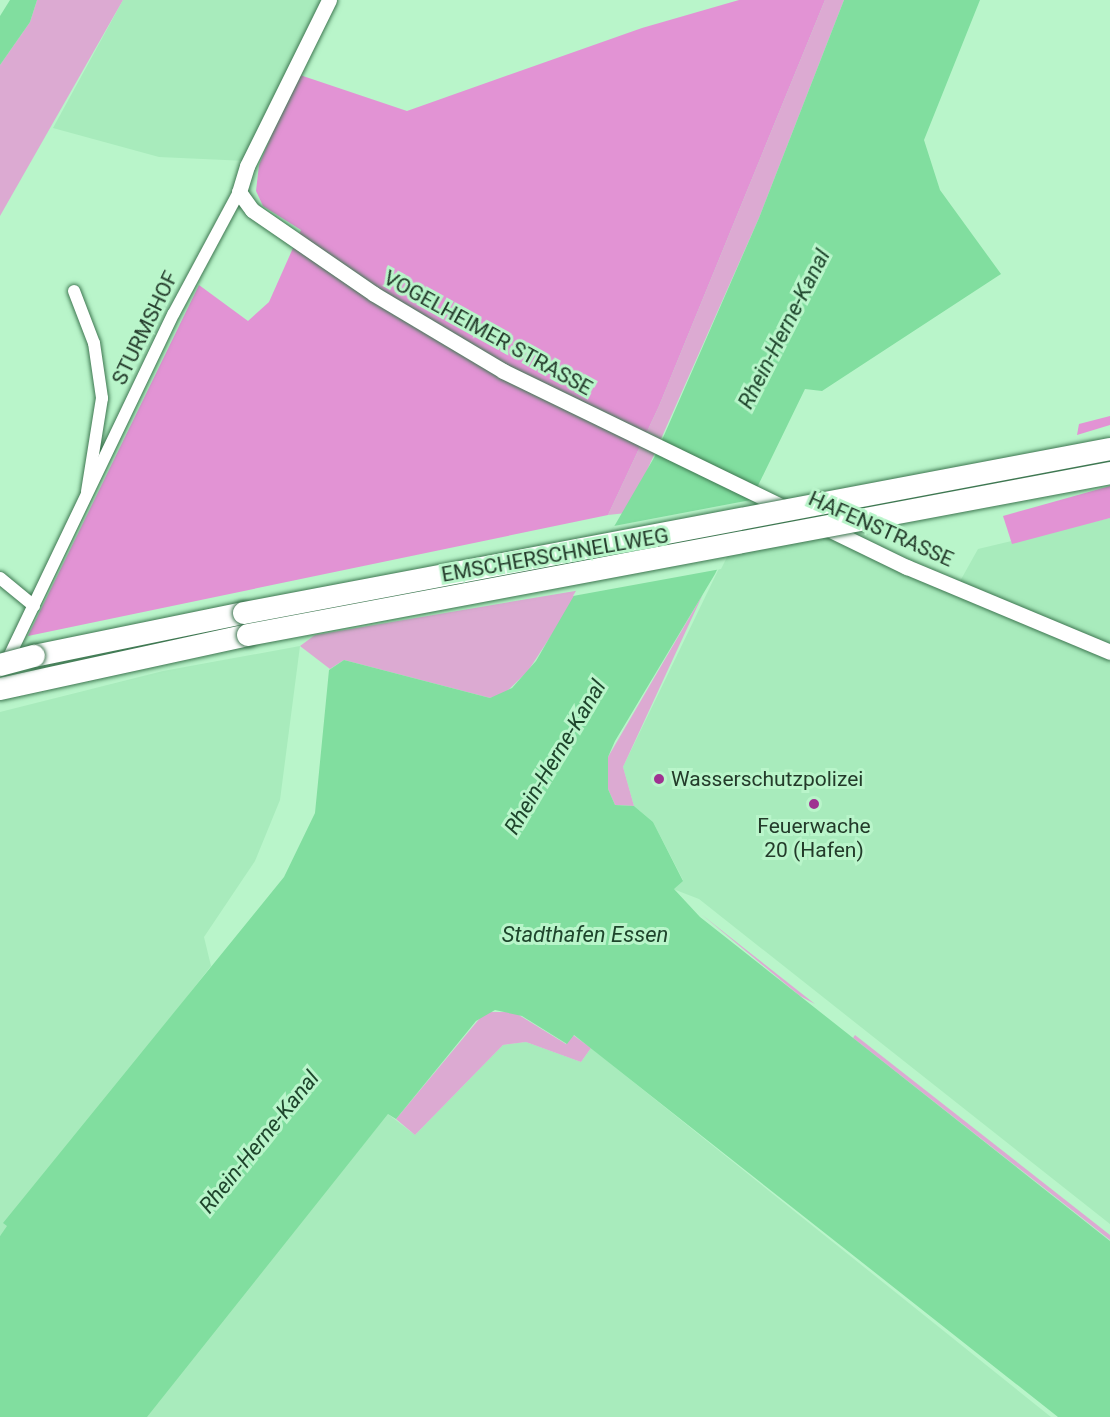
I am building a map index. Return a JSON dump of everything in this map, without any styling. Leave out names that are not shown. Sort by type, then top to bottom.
[{"type":"highway","name":"EMSCHERSCHNELLWEG","points":[[0,689],[246,624],[1110,449]]},
{"type":"highway","name":"EMSCHERSCHNELLWEG","points":[[0,665],[34,656],[246,624],[1110,473]]},
{"type":"street","name":"STURMSHOF","points":[[0,674],[83,510],[174,313],[239,192],[329,0]]},
{"type":"street","name":"VOGELHEIMER STRASSE","points":[[239,192],[252,210],[412,319],[638,438]]},
{"type":"street","points":[[74,291],[94,344],[102,398],[83,510]]},
{"type":"street","name":"HAFENSTRASSE","points":[[638,438],[907,567],[1110,652]]},
{"type":"street","points":[[0,578],[34,606]]},
{"type":"shaded area","points":[[37,0],[123,0],[0,216],[0,65],[30,22]]},
{"type":"shaded area","points":[[123,0],[326,0],[247,161],[159,157],[53,128]]},
{"type":"shaded area","points":[[739,0],[825,0],[659,406],[608,515],[28,636],[199,285],[248,321],[269,302],[301,230],[263,206],[256,191],[259,165],[297,74],[407,111],[642,28]]},
{"type":"shaded area","points":[[825,0],[844,0],[759,218],[633,502],[626,513],[608,515],[659,406]]},
{"type":"shaded area","points":[[1110,416],[1110,425],[1077,435],[1079,424]]},
{"type":"shaded area","points":[[1110,486],[1110,518],[1012,544],[1003,516]]},
{"type":"shaded area","points":[[753,498],[959,583],[978,549],[1110,518],[1110,1224],[699,899],[673,889],[683,880],[653,822],[634,806],[623,767]]},
{"type":"shaded area","points":[[581,590],[528,671],[505,693],[490,698],[344,660],[330,669],[300,646],[315,635]]},
{"type":"shaded area","points":[[703,594],[623,767],[634,806],[615,805],[608,789],[608,757]]},
{"type":"shaded area","points":[[300,646],[280,800],[255,861],[204,937],[211,966],[0,1236],[0,712],[163,671]]},
{"type":"shaded area","points":[[701,914],[749,952],[815,1004],[800,996]]},
{"type":"shaded area","points":[[485,1012],[514,1012],[566,1044],[573,1035],[591,1048],[581,1062],[526,1042],[503,1045],[415,1135],[396,1119]]},
{"type":"shaded area","points":[[855,1035],[1110,1235],[1110,1240],[853,1038]]},
{"type":"shaded area","points":[[526,1042],[581,1062],[591,1048],[1051,1417],[142,1417],[388,1114],[415,1135],[503,1045]]},
{"type":"water","points":[[10,0],[37,0],[30,22],[0,65],[0,16]]},
{"type":"water","points":[[844,0],[980,0],[924,140],[940,190],[1001,274],[822,391],[805,389],[715,574],[615,741],[608,757],[608,789],[615,805],[634,806],[653,822],[683,881],[674,889],[700,917],[1110,1241],[1110,1417],[1058,1417],[574,1035],[567,1044],[522,1016],[495,1010],[476,1021],[396,1119],[388,1114],[147,1417],[0,1417],[0,1236],[7,1226],[3,1223],[284,877],[315,813],[329,670],[344,660],[490,698],[512,688],[536,661],[655,456],[759,218]]},
{"type":"pier","points":[[756,499],[721,569],[573,596],[614,526]]},
{"type":"place","name":"Wasserschutzpolizei","points":[[659,779]]},
{"type":"place","name":"Feuerwache 20 (Hafen)","points":[[814,804]]},
{"type":"water label","name":"Rhein-Herne-Kanal","points":[[784,329]]},
{"type":"water label","name":"Rhein-Herne-Kanal","points":[[555,757]]},
{"type":"water label","name":"Stadthafen Essen","points":[[585,935]]},
{"type":"water label","name":"Rhein-Herne-Kanal","points":[[259,1142]]}]
